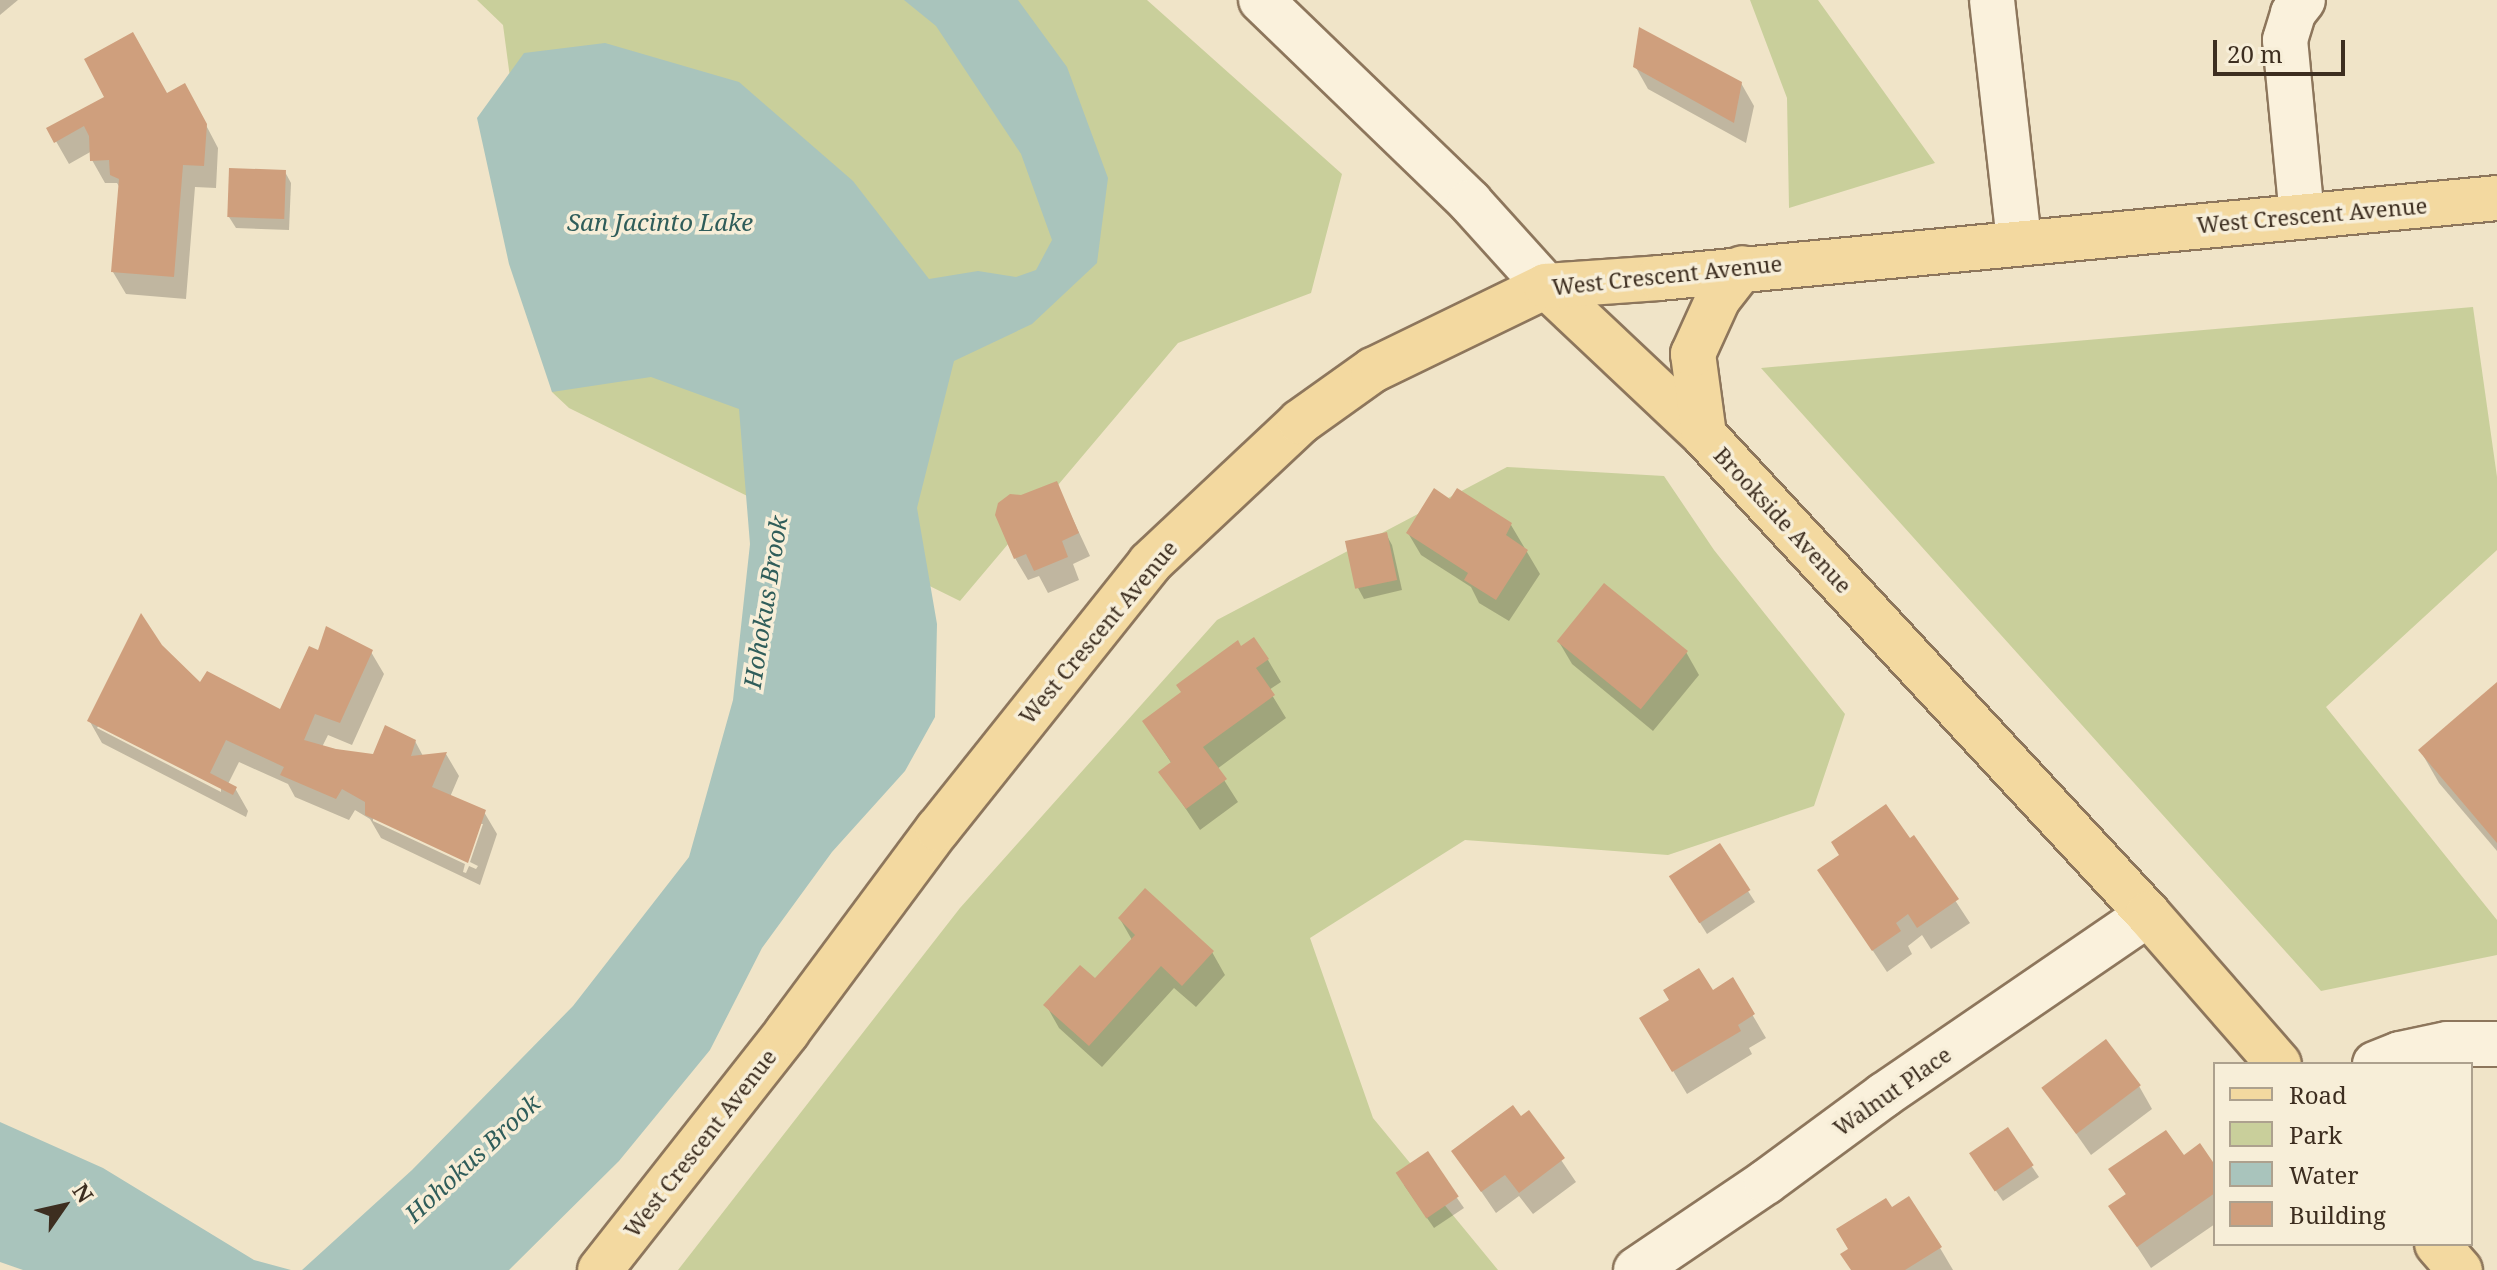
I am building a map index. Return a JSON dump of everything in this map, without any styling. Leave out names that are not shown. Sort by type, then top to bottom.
[{"type":"main road","name":"West Crescent Avenue","points":[[600,1270],[787,1032],[938,829],[1150,563],[1300,422],[1373,370],[1546,286],[1659,278],[2019,241],[2497,198]]},
{"type":"main road","points":[[1704,435],[1693,354],[1718,299],[1742,268]]},
{"type":"main road","name":"Brookside Avenue","points":[[1546,286],[1597,330],[1704,435],[2148,914],[2277,1062]]},
{"type":"main road","points":[[2439,1246],[2460,1270]]},
{"type":"street","name":"Brookside Avenue","points":[[1261,0],[1470,202],[1546,286]]},
{"type":"street","points":[[1992,0],[2019,241]]},
{"type":"street","points":[[2302,216],[2285,40],[2293,13],[2303,0]]},
{"type":"street","name":"Walnut Place","points":[[1636,1270],[2148,914]]},
{"type":"street","points":[[2380,1062],[2400,1054],[2447,1044],[2497,1044]]},
{"type":"green space","points":[[477,0],[1147,0],[1342,174],[1311,293],[1178,343],[960,601],[569,408],[552,392],[503,25]]},
{"type":"green space","points":[[1750,0],[1818,0],[1935,163],[1789,208],[1787,98]]},
{"type":"green space","points":[[2473,307],[2497,477],[2497,550],[2326,707],[2497,920],[2497,955],[2321,991],[1761,368]]},
{"type":"green space","points":[[1507,467],[1664,476],[1714,550],[1845,714],[1814,806],[1668,855],[1465,840],[1310,938],[1373,1118],[1498,1270],[678,1270],[960,908],[1217,620]]},
{"type":"water","name":"San Jacinto Lake","points":[[904,0],[1018,0],[1067,67],[1108,178],[1097,263],[1032,324],[954,361],[917,508],[937,624],[935,717],[905,771],[832,852],[762,948],[710,1050],[619,1161],[509,1270],[302,1270],[412,1170],[573,1006],[689,857],[733,700],[750,544],[739,409],[651,377],[552,392],[509,264],[477,118],[524,53],[605,43],[739,82],[853,181],[929,279],[978,271],[1016,277],[1036,270],[1052,240],[1021,154],[936,26]]},
{"type":"water","points":[[0,1122],[103,1168],[254,1260],[291,1270],[23,1270],[0,1262]]},
{"type":"building","points":[[1639,27],[1742,82],[1734,123],[1633,67]]},
{"type":"building","points":[[133,32],[167,93],[185,83],[207,124],[204,166],[183,165],[174,277],[111,272],[119,179],[110,175],[109,160],[90,161],[89,136],[84,126],[54,143],[46,128],[104,97],[84,59]]},
{"type":"building","points":[[229,168],[286,170],[284,219],[227,217]]},
{"type":"building","points":[[1057,481],[1079,533],[1062,541],[1068,557],[1034,571],[1026,554],[1014,559],[995,515],[998,503],[1010,494],[1021,495]]},
{"type":"building","points":[[1434,488],[1450,499],[1457,488],[1512,523],[1506,535],[1528,550],[1496,600],[1464,580],[1468,573],[1406,533]]},
{"type":"building","points":[[1387,532],[1397,580],[1355,589],[1345,541]]},
{"type":"building","points":[[1604,583],[1688,651],[1641,709],[1557,641]]},
{"type":"building","points":[[141,613],[162,645],[200,682],[207,671],[280,709],[309,646],[318,650],[326,626],[373,650],[340,723],[315,714],[304,740],[336,749],[373,754],[385,725],[416,740],[411,756],[447,752],[432,787],[486,810],[468,863],[365,815],[365,802],[342,789],[336,799],[280,775],[284,767],[226,740],[210,773],[237,787],[233,795],[87,721]]},
{"type":"building","points":[[1254,637],[1269,659],[1256,668],[1275,695],[1203,747],[1227,779],[1186,809],[1158,772],[1171,762],[1142,721],[1181,692],[1176,685],[1238,640],[1241,646]]},
{"type":"building","points":[[2497,682],[2497,843],[2418,750]]},
{"type":"building","points":[[1886,804],[1910,838],[1914,835],[1959,899],[1917,928],[1908,914],[1896,923],[1901,931],[1872,951],[1817,870],[1839,855],[1831,842]]},
{"type":"building","points":[[1720,843],[1750,890],[1699,923],[1669,876]]},
{"type":"building","points":[[1145,888],[1214,951],[1182,986],[1161,966],[1089,1046],[1043,1005],[1080,965],[1095,978],[1135,935],[1118,918]]},
{"type":"building","points":[[1699,968],[1713,990],[1733,977],[1755,1014],[1738,1025],[1741,1031],[1672,1072],[1639,1018],[1669,1000],[1663,990]]},
{"type":"building","points":[[2106,1039],[2141,1085],[2076,1134],[2041,1088]]},
{"type":"building","points":[[1513,1105],[1521,1116],[1529,1110],[1565,1158],[1519,1193],[1505,1175],[1481,1192],[1451,1151]]},
{"type":"building","points":[[2008,1127],[2034,1165],[1995,1191],[1969,1153]]},
{"type":"building","points":[[2166,1130],[2184,1155],[2200,1143],[2213,1162],[2213,1194],[2137,1247],[2108,1206],[2126,1194],[2108,1169]]},
{"type":"building","points":[[1428,1151],[1459,1197],[1426,1218],[1396,1173]]},
{"type":"building","points":[[1909,1196],[1942,1247],[1905,1270],[1851,1270],[1840,1254],[1848,1249],[1836,1229],[1886,1198],[1892,1207]]},
{"type":"water label","name":"Hohokus Brook","points":[[765,602]]},
{"type":"water label","name":"Hohokus Brook","points":[[472,1158]]}]
